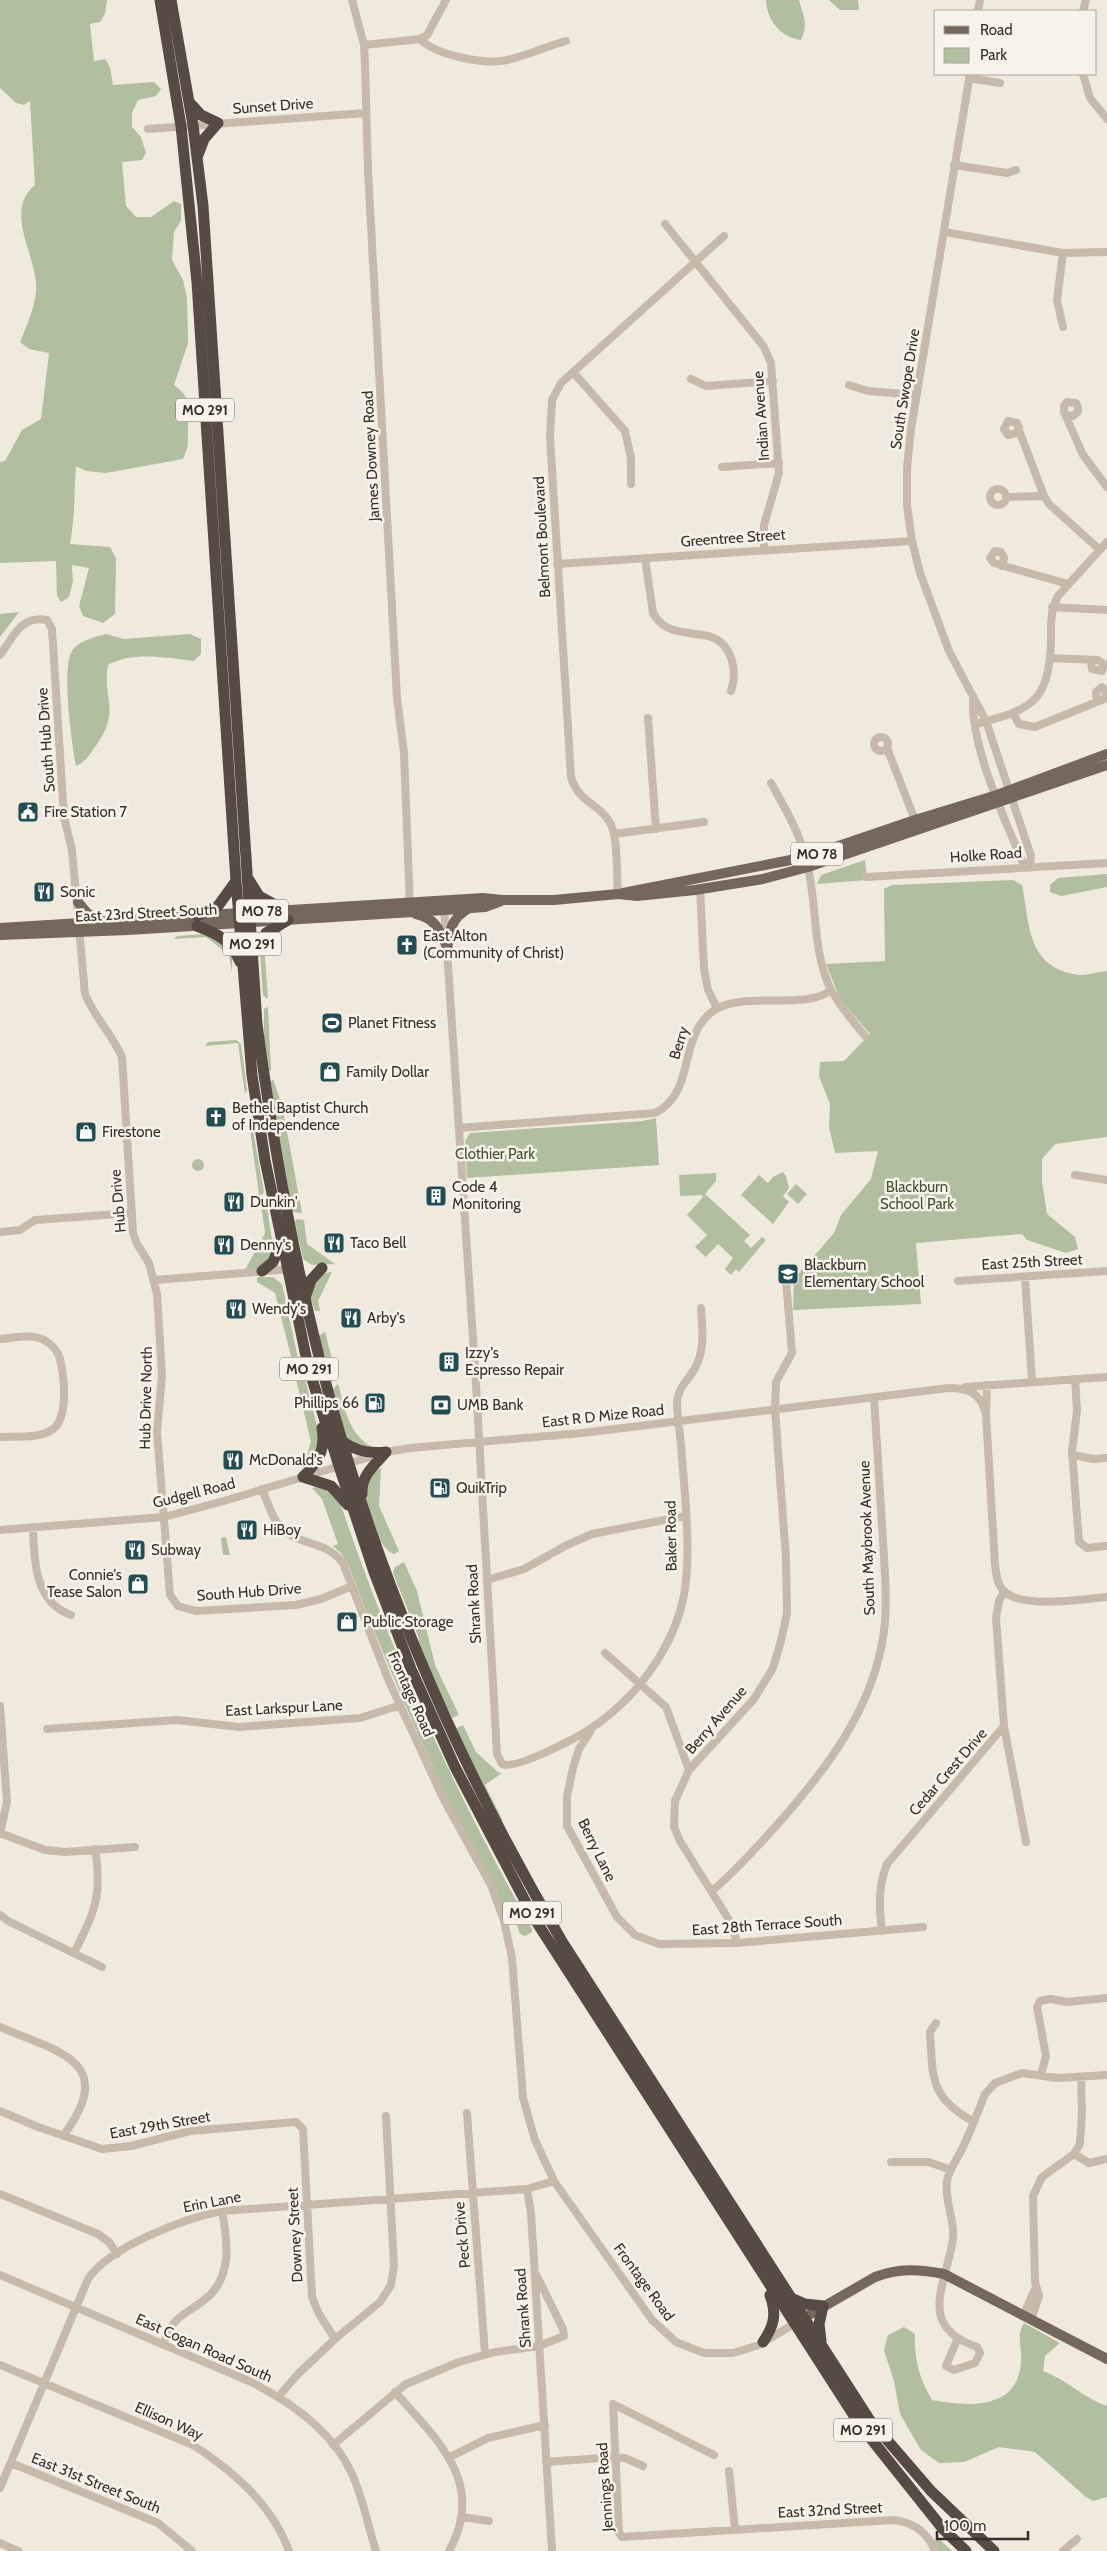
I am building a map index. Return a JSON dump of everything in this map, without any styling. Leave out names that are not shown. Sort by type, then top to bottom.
[{"type":"highway","name":"MO 291","points":[[160,0],[181,126],[197,282],[236,881],[253,955],[257,1024],[266,1092],[320,1361],[342,1441],[344,1465]]},
{"type":"highway","name":"MO 291","points":[[171,0],[193,125],[208,280],[247,876],[243,972],[252,1075],[281,1241],[316,1392],[344,1465],[360,1514],[426,1673],[468,1769],[524,1876],[563,1943],[791,2298],[799,2321],[860,2425],[943,2529],[966,2551]]},
{"type":"highway","points":[[189,102],[201,115],[218,123],[204,139],[197,157]]},
{"type":"highway","points":[[247,876],[259,896],[283,909]]},
{"type":"highway","points":[[236,881],[218,906],[197,921],[229,942],[243,972]]},
{"type":"highway","points":[[253,955],[266,933],[272,927],[288,920]]},
{"type":"highway","points":[[262,1271],[274,1262],[281,1241]]},
{"type":"highway","points":[[306,1296],[311,1280],[322,1268]]},
{"type":"highway","points":[[316,1392],[324,1447],[319,1459],[303,1477],[331,1486],[360,1514]]},
{"type":"highway","points":[[342,1441],[360,1450],[375,1454],[386,1452]]},
{"type":"highway","points":[[360,1514],[363,1480],[370,1469],[386,1452]]},
{"type":"highway","name":"MO 291","points":[[360,1514],[374,1572],[411,1669],[455,1767],[491,1840],[534,1918],[762,2275],[825,2351],[869,2419],[899,2456],[945,2505],[994,2551]]},
{"type":"highway","points":[[762,2275],[775,2313],[771,2331],[763,2342]]},
{"type":"highway","points":[[791,2298],[804,2304],[824,2306],[819,2331],[825,2351]]},
{"type":"main road","name":"MO 78","points":[[618,894],[638,888],[807,862],[998,799],[1107,754]]},
{"type":"main road","name":"MO 78","points":[[1011,794],[1107,765]]},
{"type":"main road","name":"MO 78","points":[[618,894],[637,896],[763,879],[916,820],[998,799]]},
{"type":"main road","name":"East 23rd Street South","points":[[245,918],[283,909],[410,907],[444,905],[483,898],[554,900],[618,894]]},
{"type":"main road","name":"East 23rd Street South","points":[[444,905],[472,908],[485,907],[502,900]]},
{"type":"main road","points":[[78,902],[87,913],[102,922]]},
{"type":"main road","name":"East 23rd Street South","points":[[0,928],[81,927],[245,918],[288,920],[410,907]]},
{"type":"main road","points":[[410,907],[430,919],[436,925],[447,950]]},
{"type":"main road","points":[[447,950],[450,928],[456,919],[472,908]]},
{"type":"main road","name":"East 23rd Street South","points":[[0,935],[81,927],[102,922],[197,921]]},
{"type":"main road","points":[[799,2321],[862,2283],[889,2272],[925,2270],[944,2274],[1107,2359]]},
{"type":"street","name":"James Downey Road","points":[[352,0],[364,45],[366,113],[398,698],[404,753],[410,907]]},
{"type":"street","points":[[364,45],[420,39],[427,35],[446,0]]},
{"type":"street","points":[[420,39],[436,51],[456,57],[510,60],[566,40]]},
{"type":"street","points":[[1083,75],[1090,98],[1107,120]]},
{"type":"street","points":[[969,76],[1000,83]]},
{"type":"street","name":"South Swope Drive","points":[[969,76],[917,395],[907,468],[907,504],[912,541],[920,573],[948,651],[986,721],[1031,856],[1030,866],[1022,861],[983,757],[974,724],[974,699]]},
{"type":"street","name":"Sunset Drive","points":[[148,129],[366,113]]},
{"type":"street","points":[[954,165],[1007,173],[1016,170]]},
{"type":"street","name":"Indian Avenue","points":[[665,224],[764,347],[771,363],[779,463],[778,484],[764,525],[764,550]]},
{"type":"street","points":[[945,232],[1062,253],[1107,252]]},
{"type":"street","name":"Belmont Boulevard","points":[[618,894],[614,834],[610,822],[579,795],[571,778],[557,564],[550,415],[554,393],[573,372],[724,236]]},
{"type":"street","points":[[1062,253],[1056,300],[1063,327]]},
{"type":"street","points":[[573,372],[625,430],[631,458],[631,484]]},
{"type":"street","points":[[691,379],[706,386],[773,381]]},
{"type":"street","points":[[849,385],[868,391],[917,395]]},
{"type":"street","points":[[1067,415],[1083,455],[1107,487]]},
{"type":"street","points":[[1018,427],[1044,496],[1067,521],[1100,550]]},
{"type":"street","points":[[722,467],[779,463]]},
{"type":"street","points":[[1006,496],[1044,496]]},
{"type":"street","name":"Greentree Street","points":[[557,564],[912,541]]},
{"type":"street","points":[[974,724],[1013,713],[1033,703],[1040,695],[1050,658],[1052,607],[1068,584],[1107,542]]},
{"type":"street","points":[[645,558],[653,613],[656,618],[669,629],[710,637],[722,645],[730,655],[735,667],[735,679],[731,690]]},
{"type":"street","points":[[1002,566],[1068,584]]},
{"type":"street","points":[[1052,607],[1106,607]]},
{"type":"street","name":"South Hub Drive","points":[[0,655],[27,621],[47,620],[52,628],[64,817],[72,850],[81,927]]},
{"type":"street","points":[[1050,658],[1092,660]]},
{"type":"street","points":[[1013,713],[1019,724],[1035,726],[1097,702]]},
{"type":"street","points":[[648,718],[656,830]]},
{"type":"street","points":[[887,748],[916,820]]},
{"type":"street","points":[[771,783],[794,825],[807,862],[818,949],[831,990],[845,1013],[865,1036]]},
{"type":"street","points":[[614,834],[656,830],[704,822]]},
{"type":"street","name":"Holke Road","points":[[866,877],[1107,862]]},
{"type":"street","points":[[700,889],[704,969],[708,990],[717,1008]]},
{"type":"street","points":[[444,905],[478,1442]]},
{"type":"street","name":"Hub Drive","points":[[81,927],[85,994],[92,1010],[115,1040],[122,1057],[133,1233],[137,1244],[149,1263],[155,1280]]},
{"type":"street","name":"Berry","points":[[459,1128],[648,1115],[665,1108],[674,1099],[681,1085],[695,1030],[704,1017],[717,1008],[735,1003],[811,998],[831,990]]},
{"type":"street","points":[[1075,1176],[1107,1180]]},
{"type":"street","points":[[0,1232],[20,1230],[35,1220],[132,1213]]},
{"type":"street","points":[[155,1280],[300,1268]]},
{"type":"street","name":"East 25th Street","points":[[958,1280],[1107,1272]]},
{"type":"street","points":[[1025,1277],[1032,1381]]},
{"type":"street","name":"Hub Drive North","points":[[155,1280],[162,1376],[157,1432],[164,1517]]},
{"type":"street","name":"Berry Avenue","points":[[736,1943],[731,1923],[680,1841],[674,1827],[675,1801],[689,1770],[754,1699],[773,1668],[781,1641],[786,1613],[786,1558],[775,1410],[776,1382],[792,1353],[786,1280]]},
{"type":"street","name":"Baker Road","points":[[502,1764],[510,1766],[554,1749],[591,1730],[623,1703],[641,1683],[666,1644],[679,1614],[687,1570],[677,1402],[681,1385],[698,1364],[702,1338],[701,1308]]},
{"type":"street","points":[[0,1339],[37,1338],[55,1349],[60,1358],[64,1411],[61,1420],[54,1428],[41,1434],[0,1437]]},
{"type":"street","name":"East R D Mize Road","points":[[478,1442],[987,1385],[1107,1377]]},
{"type":"street","points":[[1075,1379],[1077,1411],[1072,1444],[1079,1542],[1087,1548],[1107,1546]]},
{"type":"street","points":[[987,1385],[986,1415],[995,1564],[998,1581],[1004,1592],[1026,1601],[1107,1597]]},
{"type":"street","points":[[960,1388],[976,1394],[981,1400],[986,1415]]},
{"type":"street","name":"South Maybrook Avenue","points":[[712,1890],[737,1870],[790,1810],[839,1748],[864,1702],[876,1670],[884,1632],[886,1590],[874,1397]]},
{"type":"street","name":"Gudgell Road","points":[[0,1530],[164,1517],[386,1452],[434,1445],[478,1442]]},
{"type":"street","name":"Shrank Road","points":[[478,1442],[497,1754],[502,1764]]},
{"type":"street","points":[[1073,1455],[1086,1458],[1107,1458]]},
{"type":"street","name":"Frontage Road","points":[[262,1489],[276,1521],[282,1528],[300,1540],[323,1546],[334,1552],[343,1563],[388,1679],[443,1798],[491,1884],[508,1938],[518,2025],[519,2069],[523,2098],[535,2140],[554,2181],[662,2331],[689,2349],[718,2354],[746,2350],[799,2321]]},
{"type":"street","points":[[487,1580],[524,1569],[567,1545],[592,1534],[685,1516]]},
{"type":"street","name":"South Hub Drive","points":[[164,1517],[168,1590],[174,1602],[185,1610],[296,1605],[320,1599],[352,1586]]},
{"type":"street","points":[[33,1527],[34,1564],[40,1585],[57,1608],[71,1615]]},
{"type":"street","name":"Cedar Crest Drive","points":[[882,1930],[881,1878],[887,1864],[1004,1726],[996,1618],[999,1601],[1004,1592]]},
{"type":"street","points":[[605,1653],[666,1707],[689,1770]]},
{"type":"street","points":[[0,1706],[7,1802],[0,1833],[45,1850],[65,1852],[135,1847]]},
{"type":"street","name":"East Larkspur Lane","points":[[47,1729],[176,1720],[240,1727],[360,1718],[401,1706]]},
{"type":"street","points":[[1004,1726],[1026,1842]]},
{"type":"street","name":"Berry Lane","points":[[591,1730],[579,1749],[573,1768],[566,1802],[568,1826],[620,1922]]},
{"type":"street","points":[[74,1953],[94,1914],[98,1900],[99,1875],[95,1850]]},
{"type":"street","points":[[0,1915],[8,1921],[102,1967]]},
{"type":"street","name":"East 28th Terrace South","points":[[620,1922],[635,1935],[659,1944],[736,1943],[923,1927]]},
{"type":"street","points":[[1041,2075],[1046,2056],[1037,2007],[1040,2001],[1050,1999],[1067,2002],[1107,1998]]},
{"type":"street","points":[[936,2024],[930,2032],[936,2086],[943,2101],[974,2122]]},
{"type":"street","points":[[0,2027],[69,2057],[79,2066],[85,2081],[83,2097],[77,2115],[63,2136]]},
{"type":"street","points":[[957,2340],[946,2366],[954,2370],[975,2363],[980,2353],[977,2347],[957,2340],[945,2328],[941,2318],[944,2274],[953,2235],[946,2196],[947,2179],[985,2094],[995,2083],[1022,2073],[1050,2078],[1107,2075]]},
{"type":"street","points":[[1027,2318],[1036,2287],[1032,2213],[1035,2190],[1047,2172],[1074,2154],[1082,2135],[1080,2077]]},
{"type":"street","name":"East 29th Street","points":[[0,2110],[63,2136],[107,2149],[131,2146],[190,2131],[296,2122],[300,2125]]},
{"type":"street","name":"Peck Drive","points":[[467,2113],[485,2354]]},
{"type":"street","points":[[279,2396],[298,2374],[335,2339],[380,2302],[393,2279],[386,2116]]},
{"type":"street","name":"Downey Street","points":[[300,2125],[303,2129],[312,2297],[318,2314],[335,2339]]},
{"type":"street","points":[[1074,2154],[1090,2163],[1107,2159]]},
{"type":"street","points":[[891,2162],[929,2162],[951,2170]]},
{"type":"street","name":"Erin Lane","points":[[0,2488],[76,2308],[94,2271],[102,2262],[175,2224],[222,2211],[527,2189],[554,2181]]},
{"type":"street","name":"Shrank Road","points":[[527,2189],[531,2213],[546,2462]]},
{"type":"street","points":[[0,2194],[98,2234],[109,2242],[117,2254]]},
{"type":"street","points":[[163,2345],[176,2318],[208,2297],[222,2279],[227,2257],[222,2211]]},
{"type":"street","points":[[333,2445],[395,2392],[435,2371],[485,2354],[539,2346],[564,2336],[535,2273]]},
{"type":"street","name":"East Cogan Road South","points":[[0,2275],[249,2381],[279,2396],[302,2414],[333,2445],[351,2472],[376,2551]]},
{"type":"street","name":"Ellison Way","points":[[0,2365],[193,2445],[218,2461],[252,2491],[277,2526],[289,2551]]},
{"type":"street","points":[[395,2392],[438,2439],[450,2457],[460,2484],[461,2518],[449,2551]]},
{"type":"street","name":"Jennings Road","points":[[713,2531],[627,2539],[619,2534],[613,2404],[714,2455]]},
{"type":"street","points":[[450,2457],[488,2438],[544,2425]]},
{"type":"street","points":[[552,2551],[546,2462],[616,2457],[625,2458],[643,2466]]},
{"type":"street","name":"East 31st Street South","points":[[11,2463],[158,2523],[192,2551]]},
{"type":"street","points":[[729,2471],[734,2529]]},
{"type":"street","points":[[461,2518],[489,2521]]},
{"type":"street","name":"East 32nd Street","points":[[713,2531],[904,2521],[920,2529],[931,2542],[934,2551]]},
{"type":"street","points":[[1063,2551],[1077,2539]]},
{"type":"street","points":[[0,2543],[18,2551]]},
{"type":"green space","points":[[0,0],[107,0],[105,14],[100,22],[90,24],[94,61],[105,59],[110,67],[113,85],[154,82],[161,89],[156,96],[138,100],[132,113],[132,127],[141,137],[146,153],[142,160],[122,162],[126,206],[136,217],[151,217],[174,201],[181,204],[181,221],[174,232],[172,260],[183,280],[187,298],[188,343],[174,385],[185,395],[189,404],[187,450],[183,459],[106,473],[86,471],[76,466],[74,515],[70,544],[110,547],[116,558],[115,614],[103,623],[83,616],[79,606],[89,568],[72,565],[73,581],[69,597],[61,602],[57,596],[56,561],[0,563],[0,462],[5,461],[22,430],[41,419],[49,353],[29,349],[20,342],[31,313],[36,289],[34,270],[23,231],[21,219],[22,206],[26,195],[35,185],[30,101],[24,105],[16,103],[0,88]]},
{"type":"green space","points":[[766,0],[799,0],[805,24],[801,40],[787,35],[776,26],[769,14]]},
{"type":"green space","points":[[829,0],[858,0],[859,10],[840,10]]},
{"type":"green space","points":[[19,612],[0,637],[0,614]]},
{"type":"green space","points":[[106,634],[124,639],[190,634],[201,639],[201,654],[194,661],[161,657],[139,657],[128,658],[108,665],[108,723],[89,755],[76,766],[68,707],[67,673],[69,660],[72,651],[78,645]]},
{"type":"green space","points":[[865,860],[867,880],[817,884],[821,875]]},
{"type":"green space","points":[[1107,874],[1107,887],[1061,896],[1050,892],[1050,885],[1058,878]]},
{"type":"green space","name":"Blackburn School Park","points":[[1013,880],[1022,885],[1033,940],[1038,951],[1046,961],[1058,969],[1077,975],[1107,971],[1107,1137],[1055,1144],[1042,1159],[1042,1181],[1047,1214],[1075,1237],[1078,1249],[1066,1253],[1027,1240],[1022,1234],[916,1243],[921,1304],[793,1310],[794,1279],[834,1233],[841,1215],[871,1179],[878,1151],[835,1153],[829,1127],[830,1104],[819,1076],[820,1062],[844,1061],[870,1034],[840,999],[826,964],[885,961],[884,889],[892,885]]},
{"type":"green space","points":[[285,925],[265,957],[268,998],[266,998],[263,995],[260,953],[264,940]]},
{"type":"green space","points":[[204,934],[217,937],[232,957],[232,973],[229,955],[206,937],[174,939],[177,936]]},
{"type":"green space","points":[[267,1007],[271,1071],[269,1070],[264,1036],[264,1009]]},
{"type":"green space","points":[[236,1040],[241,1044],[247,1090],[245,1094],[238,1043],[205,1046],[208,1042]]},
{"type":"green space","points":[[273,1079],[282,1105],[302,1213],[292,1210],[270,1083]]},
{"type":"green space","name":"Clothier Park","points":[[656,1118],[659,1165],[467,1178],[465,1141],[470,1133],[643,1121]]},
{"type":"green space","points":[[249,1122],[252,1125],[264,1192],[262,1195],[259,1195]]},
{"type":"green space","points":[[196,1159],[200,1159],[204,1165],[200,1171],[196,1171],[192,1167],[192,1163]]},
{"type":"green space","points":[[783,1172],[789,1188],[783,1196],[789,1202],[773,1224],[741,1195],[759,1175],[768,1183],[773,1177]]},
{"type":"green space","points":[[716,1173],[716,1181],[705,1194],[750,1235],[744,1241],[751,1248],[762,1237],[766,1240],[739,1272],[736,1269],[731,1275],[725,1269],[733,1258],[718,1244],[706,1257],[695,1247],[707,1235],[687,1215],[703,1197],[702,1195],[680,1196],[679,1175]]},
{"type":"green space","points":[[796,1184],[807,1194],[798,1204],[787,1194]]},
{"type":"green space","points":[[261,1205],[267,1207],[274,1253],[263,1267],[245,1270],[265,1233]]},
{"type":"green space","points":[[297,1219],[304,1220],[307,1244],[335,1264],[312,1265],[303,1259],[295,1222]]},
{"type":"green space","points":[[332,1272],[318,1301],[320,1311],[315,1311],[310,1296],[311,1287],[325,1273]]},
{"type":"green space","points":[[257,1277],[273,1277],[282,1284],[299,1363],[293,1364],[275,1293],[257,1282]]},
{"type":"green space","points":[[324,1332],[336,1375],[328,1372],[319,1336]]},
{"type":"green space","points":[[300,1372],[304,1375],[320,1438],[320,1452],[303,1469],[311,1442],[296,1379],[291,1374]]},
{"type":"green space","points":[[338,1383],[345,1411],[353,1428],[364,1442],[372,1447],[365,1447],[347,1440],[333,1390]]},
{"type":"green space","points":[[381,1468],[379,1506],[399,1551],[394,1554],[384,1546],[379,1538],[366,1503],[365,1492],[367,1484],[371,1476]]},
{"type":"green space","points":[[312,1488],[329,1490],[338,1496],[378,1608],[424,1717],[503,1877],[532,1929],[532,1932],[525,1936],[520,1934],[513,1915],[509,1913],[505,1920],[443,1788],[384,1656],[349,1566],[341,1553],[333,1546],[338,1544],[322,1499]]},
{"type":"green space","points":[[226,1537],[230,1555],[223,1555],[221,1538]]},
{"type":"green space","points":[[404,1562],[417,1591],[435,1665],[459,1715],[452,1718],[422,1656],[418,1636],[393,1573],[395,1567]]},
{"type":"green space","points":[[463,1725],[476,1752],[498,1772],[502,1773],[485,1785],[503,1821],[500,1821],[455,1729]]},
{"type":"green space","points":[[1024,2323],[1060,2343],[1045,2356],[1043,2371],[1098,2403],[1107,2406],[1107,2497],[1093,2501],[1086,2497],[1035,2452],[999,2447],[964,2462],[939,2463],[921,2450],[900,2414],[894,2381],[884,2350],[888,2335],[904,2327],[915,2334],[915,2352],[918,2368],[932,2400],[976,2404],[1002,2396],[1012,2388],[1018,2376],[1021,2360],[1020,2332]]},
{"type":"green space","points":[[939,2539],[952,2551],[935,2551],[931,2542]]},
{"type":"place","name":"Fire Station 7","points":[[28,812]]},
{"type":"place","name":"Sonic","points":[[44,892]]},
{"type":"place","name":"East Alton (Community of Christ)","points":[[407,945]]},
{"type":"place","name":"Planet Fitness","points":[[332,1023]]},
{"type":"place","name":"Family Dollar","points":[[330,1072]]},
{"type":"place","name":"Bethel Baptist Church of Independence","points":[[216,1117]]},
{"type":"place","name":"Firestone","points":[[86,1132]]},
{"type":"place","name":"Code 4 Monitoring","points":[[436,1196]]},
{"type":"place","name":"Dunkin'","points":[[234,1202]]},
{"type":"place","name":"Taco Bell","points":[[334,1243]]},
{"type":"place","name":"Denny's","points":[[224,1245]]},
{"type":"place","name":"Blackburn Elementary School","points":[[788,1274]]},
{"type":"place","name":"Wendy's","points":[[236,1309]]},
{"type":"place","name":"Arby's","points":[[351,1318]]},
{"type":"place","name":"Izzy's Espresso Repair","points":[[449,1362]]},
{"type":"place","name":"Phillips 66","points":[[375,1403]]},
{"type":"place","name":"UMB Bank","points":[[441,1405]]},
{"type":"place","name":"McDonald's","points":[[233,1460]]},
{"type":"place","name":"QuikTrip","points":[[440,1488]]},
{"type":"place","name":"HiBoy","points":[[247,1530]]},
{"type":"place","name":"Subway","points":[[135,1550]]},
{"type":"place","name":"Connie's Tease Salon","points":[[138,1584]]},
{"type":"place","name":"Public Storage","points":[[347,1622]]}]
